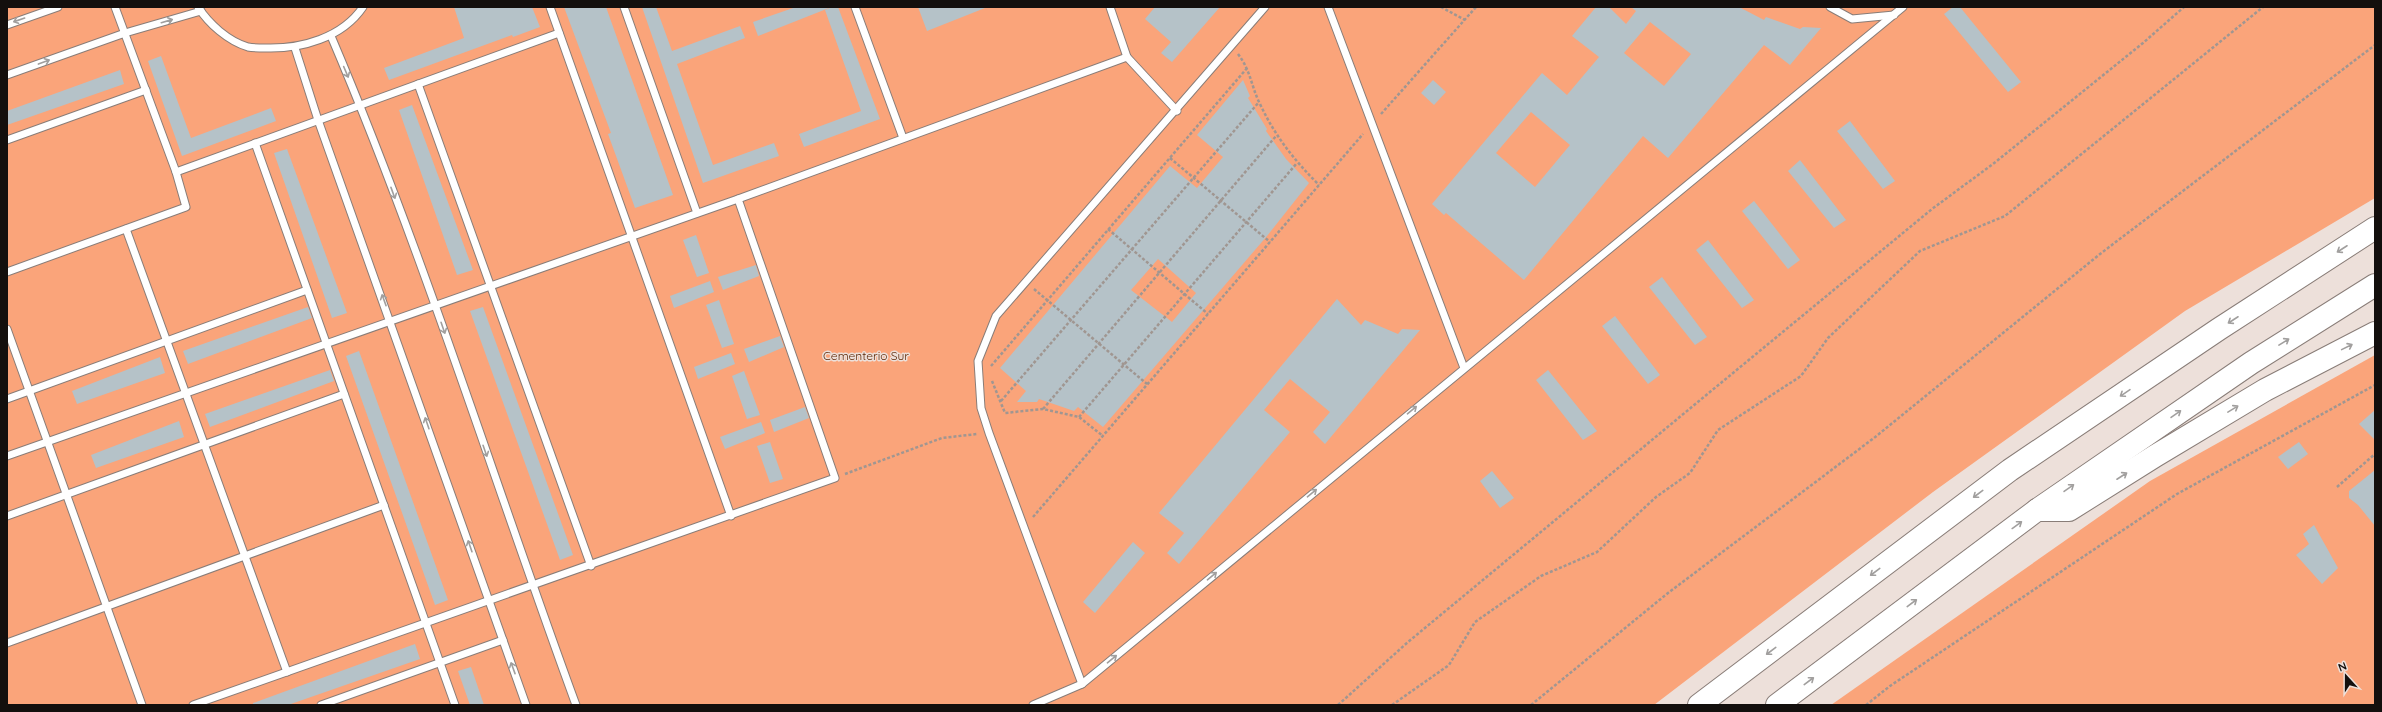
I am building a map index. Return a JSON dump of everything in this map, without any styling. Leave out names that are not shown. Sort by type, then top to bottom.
[{"type":"highway","points":[[1700,705],[2010,470],[2219,329],[2375,228]]},
{"type":"highway","points":[[1778,705],[2037,510],[2251,363],[2375,285]]},
{"type":"highway","points":[[2037,510],[2069,510],[2265,390],[2375,333]]},
{"type":"lane","points":[[7,25],[58,7]]},
{"type":"lane","points":[[7,272],[186,207],[176,172],[115,7]]},
{"type":"lane","points":[[7,75],[125,33],[200,9],[227,37],[249,47],[295,48],[331,36],[358,15],[363,7]]},
{"type":"lane","points":[[550,7],[731,516]]},
{"type":"lane","points":[[624,7],[697,213]]},
{"type":"lane","points":[[855,7],[903,138]]},
{"type":"lane","points":[[1110,7],[1127,56],[1177,111]]},
{"type":"lane","points":[[1082,684],[989,433],[981,408],[978,361],[996,316],[1177,111],[1265,7]]},
{"type":"lane","points":[[1328,7],[1464,368]]},
{"type":"lane","points":[[1830,7],[1852,19],[1894,15]]},
{"type":"lane","points":[[1033,705],[1082,684],[1903,7]]},
{"type":"lane","points":[[176,172],[559,33]]},
{"type":"lane","points":[[331,36],[360,105],[435,304],[532,586],[576,705]]},
{"type":"lane","points":[[295,48],[318,120],[391,320],[526,705]]},
{"type":"lane","points":[[7,456],[435,304],[738,199],[1127,56]]},
{"type":"lane","points":[[418,84],[591,566]]},
{"type":"lane","points":[[7,140],[146,90]]},
{"type":"lane","points":[[255,143],[455,705]]},
{"type":"lane","points":[[193,705],[426,622],[591,566],[835,478],[738,199]]},
{"type":"lane","points":[[126,229],[287,672]]},
{"type":"lane","points":[[7,399],[307,290]]},
{"type":"lane","points":[[7,329],[142,705]]},
{"type":"lane","points":[[7,516],[344,394]]},
{"type":"lane","points":[[7,643],[384,505]]},
{"type":"lane","points":[[321,705],[503,640]]},
{"type":"path","points":[[1441,7],[1465,20]]},
{"type":"path","points":[[1024,528],[1319,185],[1476,7]]},
{"type":"path","points":[[1338,705],[1408,642],[1693,406],[1932,209],[1993,164],[2143,43],[2184,7]]},
{"type":"path","points":[[1392,705],[1449,666],[1475,622],[1541,576],[1597,552],[1656,497],[1690,473],[1718,430],[1801,376],[1828,338],[1920,251],[2005,216],[2263,7]]},
{"type":"path","points":[[1531,705],[1668,593],[1874,438],[2100,254],[2375,45]]},
{"type":"path","points":[[1232,46],[1248,67],[1259,102],[1276,136],[1297,163],[1319,185]]},
{"type":"path","points":[[979,380],[1248,67]]},
{"type":"path","points":[[1001,401],[1259,102]]},
{"type":"path","points":[[1043,409],[1276,136]]},
{"type":"path","points":[[1170,158],[1195,177],[1270,242]]},
{"type":"path","points":[[1079,417],[1297,163]]},
{"type":"path","points":[[1108,229],[1208,314]]},
{"type":"path","points":[[1026,282],[1147,384]]},
{"type":"path","points":[[987,370],[1005,413],[1043,409],[1079,417],[1103,436]]},
{"type":"path","points":[[1866,705],[1890,686],[2177,494],[2375,385]]},
{"type":"path","points":[[835,478],[942,438],[989,433]]},
{"type":"path","points":[[2337,487],[2375,454]]},
{"type":"green space","name":"Cementerio Sur","points":[[7,7],[2375,7],[2375,198],[2185,311],[1933,492],[1654,705],[7,705]]},
{"type":"green space","points":[[2375,355],[2375,705],[1831,705],[2150,481]]},
{"type":"building","points":[[454,7],[532,7],[540,27],[513,37],[512,35],[389,80],[384,68],[464,38]]},
{"type":"building","points":[[564,7],[606,7],[673,195],[635,208],[608,134],[611,133]]},
{"type":"building","points":[[642,7],[656,7],[672,51],[740,26],[745,38],[677,64],[713,165],[774,143],[779,156],[703,183]]},
{"type":"building","points":[[796,7],[829,8],[758,36],[753,22]]},
{"type":"building","points":[[832,7],[838,7],[880,119],[804,147],[799,134],[861,111],[825,10]]},
{"type":"building","points":[[918,7],[985,7],[985,8],[927,31]]},
{"type":"building","points":[[1155,7],[1220,7],[1172,62],[1161,53],[1171,42],[1145,19]]},
{"type":"building","points":[[1596,7],[1609,7],[1626,24],[1636,11],[1631,7],[1739,7],[1764,20],[1766,17],[1800,29],[1803,27],[1821,28],[1790,65],[1764,45],[1668,158],[1643,136],[1524,280],[1446,213],[1444,215],[1432,204],[1542,73],[1567,95],[1599,57],[1572,36]],"holes":[[[1650,22],[1691,54],[1664,86],[1624,53]],[[1531,112],[1570,145],[1535,187],[1496,153]]]},
{"type":"building","points":[[1953,7],[1960,7],[2021,82],[2008,92],[1944,14]]},
{"type":"building","points":[[161,56],[191,138],[271,108],[276,121],[182,156],[148,61]]},
{"type":"building","points":[[120,70],[124,84],[7,125],[7,111]]},
{"type":"building","points":[[1243,80],[1250,96],[1248,98],[1267,129],[1266,131],[1286,159],[1309,183],[1267,236],[1103,427],[1078,407],[1074,411],[1039,399],[1037,402],[1017,402],[1026,391],[1000,368],[1170,166],[1197,188],[1223,157],[1197,135]],"holes":[[[1158,259],[1196,293],[1172,322],[1131,290]]]},
{"type":"building","points":[[1433,80],[1446,92],[1434,105],[1421,93]]},
{"type":"building","points":[[412,105],[473,270],[457,275],[399,110]]},
{"type":"building","points":[[1850,121],[1895,181],[1883,189],[1837,131]]},
{"type":"building","points":[[287,149],[347,313],[332,318],[274,153]]},
{"type":"building","points":[[1800,160],[1846,220],[1834,228],[1788,171]]},
{"type":"building","points":[[1754,201],[1800,260],[1788,269],[1742,211]]},
{"type":"building","points":[[696,235],[709,273],[697,277],[683,240]]},
{"type":"building","points":[[1708,240],[1754,300],[1742,308],[1696,250]]},
{"type":"building","points":[[756,265],[759,276],[723,290],[718,277]]},
{"type":"building","points":[[1662,277],[1707,337],[1695,345],[1649,287]]},
{"type":"building","points":[[710,281],[714,292],[674,308],[670,296]]},
{"type":"building","points":[[1337,299],[1361,325],[1365,320],[1398,334],[1402,329],[1420,330],[1325,444],[1313,432],[1330,412],[1290,379],[1264,410],[1290,432],[1179,564],[1167,553],[1184,533],[1159,513]]},
{"type":"building","points":[[719,300],[734,344],[722,348],[706,305]]},
{"type":"building","points":[[308,307],[312,318],[188,364],[183,351]]},
{"type":"building","points":[[483,307],[573,555],[560,560],[470,311]]},
{"type":"building","points":[[1615,316],[1660,375],[1648,384],[1602,326]]},
{"type":"building","points":[[780,336],[784,347],[749,362],[744,349]]},
{"type":"building","points":[[359,351],[448,600],[435,605],[346,356]]},
{"type":"building","points":[[731,353],[735,364],[698,379],[694,367]]},
{"type":"building","points":[[160,357],[165,373],[77,404],[72,391]]},
{"type":"building","points":[[330,370],[334,381],[210,427],[205,414]]},
{"type":"building","points":[[1548,370],[1597,431],[1583,440],[1536,380]]},
{"type":"building","points":[[744,371],[760,415],[747,419],[732,376]]},
{"type":"building","points":[[805,407],[809,418],[774,432],[770,420]]},
{"type":"building","points":[[2375,410],[2375,440],[2359,424]]},
{"type":"building","points":[[179,421],[184,437],[96,468],[91,455]]},
{"type":"building","points":[[761,422],[765,433],[725,449],[720,437]]},
{"type":"building","points":[[770,442],[783,479],[770,483],[757,446]]},
{"type":"building","points":[[2299,442],[2308,454],[2288,469],[2278,457]]},
{"type":"building","points":[[2375,470],[2375,526],[2358,505],[2349,498],[2349,491]]},
{"type":"building","points":[[1492,471],[1514,498],[1500,508],[1480,481]]},
{"type":"building","points":[[2314,525],[2338,568],[2322,584],[2296,555],[2309,544],[2303,534]]},
{"type":"building","points":[[1133,542],[1145,553],[1095,613],[1083,602]]},
{"type":"building","points":[[415,644],[420,659],[288,705],[253,705],[253,703]]},
{"type":"building","points":[[471,667],[484,705],[470,705],[458,671]]}]
